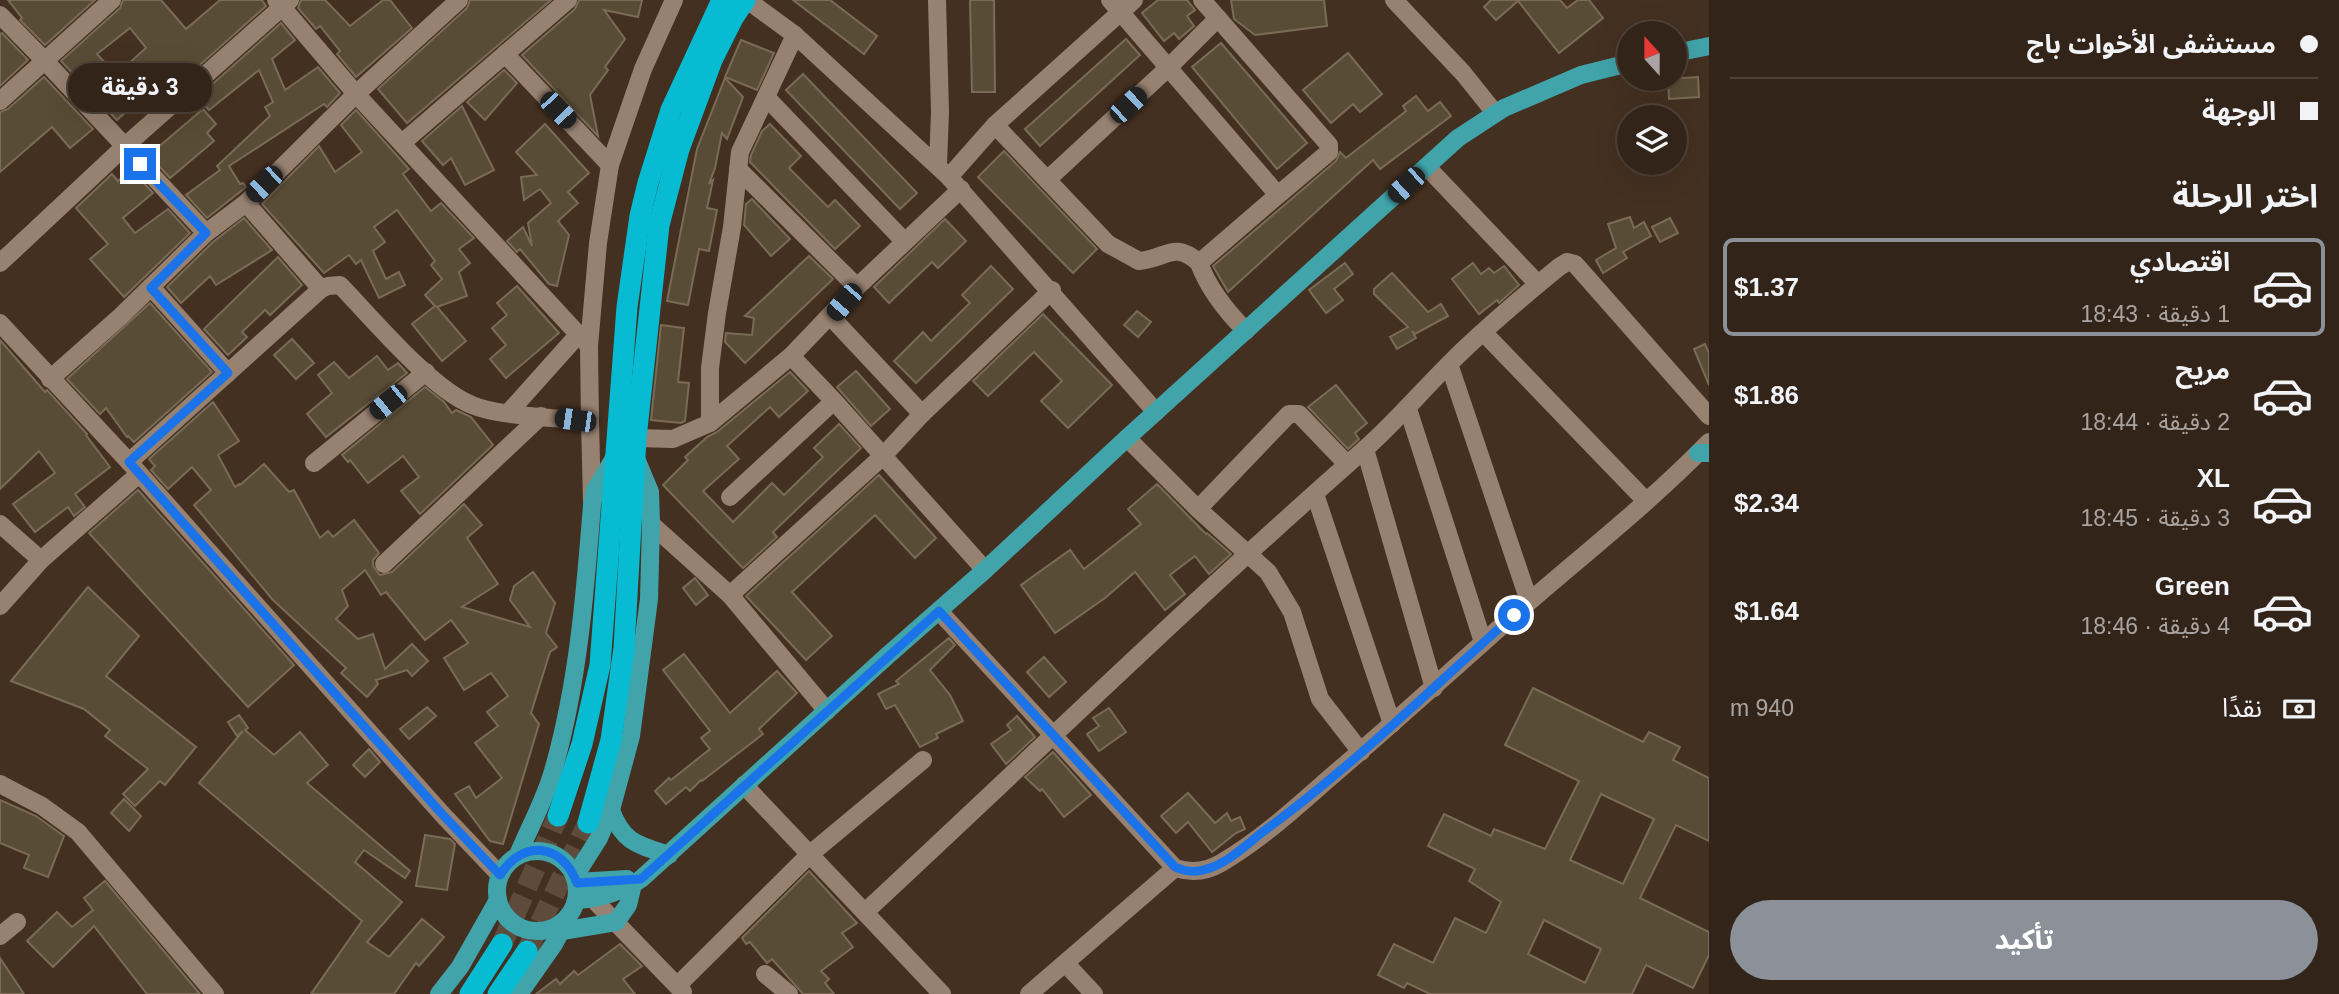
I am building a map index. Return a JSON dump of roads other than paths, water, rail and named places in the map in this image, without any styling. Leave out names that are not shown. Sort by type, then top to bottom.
[{"type":"highway","points":[[588,823],[611,740],[624,648],[629,449],[627,307],[640,216],[671,110],[722,0]]},
{"type":"highway","points":[[558,816],[582,744],[600,665],[653,264],[667,187],[712,60],[746,0]]},
{"type":"highway","points":[[470,994],[502,944]]},
{"type":"highway","points":[[498,994],[527,951]]},
{"type":"main road","points":[[1687,51],[1709,46]]},
{"type":"main road","points":[[581,890],[567,862],[552,853],[530,851],[507,863],[497,887],[503,912],[511,922],[522,929],[535,931],[564,925],[616,922],[628,905],[637,882],[985,570],[1458,138],[1495,113],[1581,75],[1617,66]]},
{"type":"main road","points":[[518,855],[552,774],[566,721],[577,667],[592,505],[596,490],[629,449],[650,492],[651,524],[649,599],[631,736],[611,810],[581,890],[564,925],[519,994]]},
{"type":"main road","points":[[611,810],[616,823],[634,844],[669,855]]},
{"type":"main road","points":[[581,890],[637,882]]},
{"type":"main road","points":[[439,994],[460,967],[498,900]]},
{"type":"street","points":[[0,101],[112,0]]},
{"type":"street","points":[[50,379],[151,288],[206,233],[246,202],[356,94],[459,0]]},
{"type":"street","points":[[402,143],[568,0]]},
{"type":"street","points":[[592,505],[584,341],[610,165],[642,69],[674,0]]},
{"type":"street","points":[[746,0],[795,35],[949,177],[1052,290],[1156,412]]},
{"type":"street","points":[[937,0],[940,112],[949,177]]},
{"type":"street","points":[[1199,263],[1329,152],[1329,145],[1202,0]]},
{"type":"street","points":[[1394,0],[1463,73],[1495,113]]},
{"type":"street","points":[[0,263],[283,2],[356,94],[584,341]]},
{"type":"street","points":[[629,449],[673,439],[710,423],[790,356],[904,241],[949,177],[995,125],[1122,4],[1168,68],[1278,195]]},
{"type":"street","points":[[0,15],[206,233]]},
{"type":"street","points":[[1047,180],[1218,18]]},
{"type":"street","points":[[710,423],[710,368],[732,227],[740,152],[795,35]]},
{"type":"street","points":[[505,54],[610,165]]},
{"type":"street","points":[[766,97],[904,241]]},
{"type":"street","points":[[995,125],[1108,244],[1131,258],[1146,260],[1173,251],[1183,251],[1199,263],[1220,302],[1246,331]]},
{"type":"street","points":[[1427,167],[1538,284]]},
{"type":"street","points":[[738,169],[857,287]]},
{"type":"street","points":[[246,202],[321,289]]},
{"type":"street","points":[[865,912],[1248,553],[1408,409],[1449,364],[1538,284],[1567,262],[1575,264],[1709,416]]},
{"type":"street","points":[[0,606],[41,560],[228,373],[321,289],[328,286],[340,285],[426,372],[472,405],[590,422]]},
{"type":"street","points":[[151,288],[228,373]]},
{"type":"street","points":[[730,594],[883,456],[922,414],[1052,290]]},
{"type":"street","points":[[831,317],[922,414]]},
{"type":"street","points":[[0,323],[500,875]]},
{"type":"street","points":[[1484,333],[1646,501]]},
{"type":"street","points":[[509,412],[584,341]]},
{"type":"street","points":[[790,356],[834,401],[985,570]]},
{"type":"street","points":[[1449,364],[1529,601]]},
{"type":"street","points":[[314,463],[426,372]]},
{"type":"street","points":[[730,497],[834,401]]},
{"type":"street","points":[[1408,409],[1483,642]]},
{"type":"street","points":[[1198,509],[1289,414],[1299,414],[1346,463]]},
{"type":"street","points":[[384,564],[541,416]]},
{"type":"street","points":[[1127,438],[1198,509],[1268,572],[1292,612],[1320,699],[1361,751]]},
{"type":"street","points":[[1365,449],[1434,688]]},
{"type":"street","points":[[939,611],[1175,867],[1195,872],[1221,863],[1287,815],[1705,450]]},
{"type":"street","points":[[1315,494],[1392,724]]},
{"type":"street","points":[[0,524],[41,560]]},
{"type":"street","points":[[651,524],[730,594],[827,711]]},
{"type":"street","points":[[581,890],[616,922],[681,990],[809,855],[923,760]]},
{"type":"street","points":[[0,784],[42,806],[78,832],[215,994]]},
{"type":"street","points":[[744,785],[942,994]]},
{"type":"street","points":[[1030,994],[1175,867]]},
{"type":"street","points":[[0,936],[17,922]]},
{"type":"street","points":[[1066,964],[1094,994]]},
{"type":"street","points":[[765,974],[789,994]]},
{"type":"tunnel","points":[[502,944],[558,816]]},
{"type":"tunnel","points":[[527,951],[588,823]]}]
